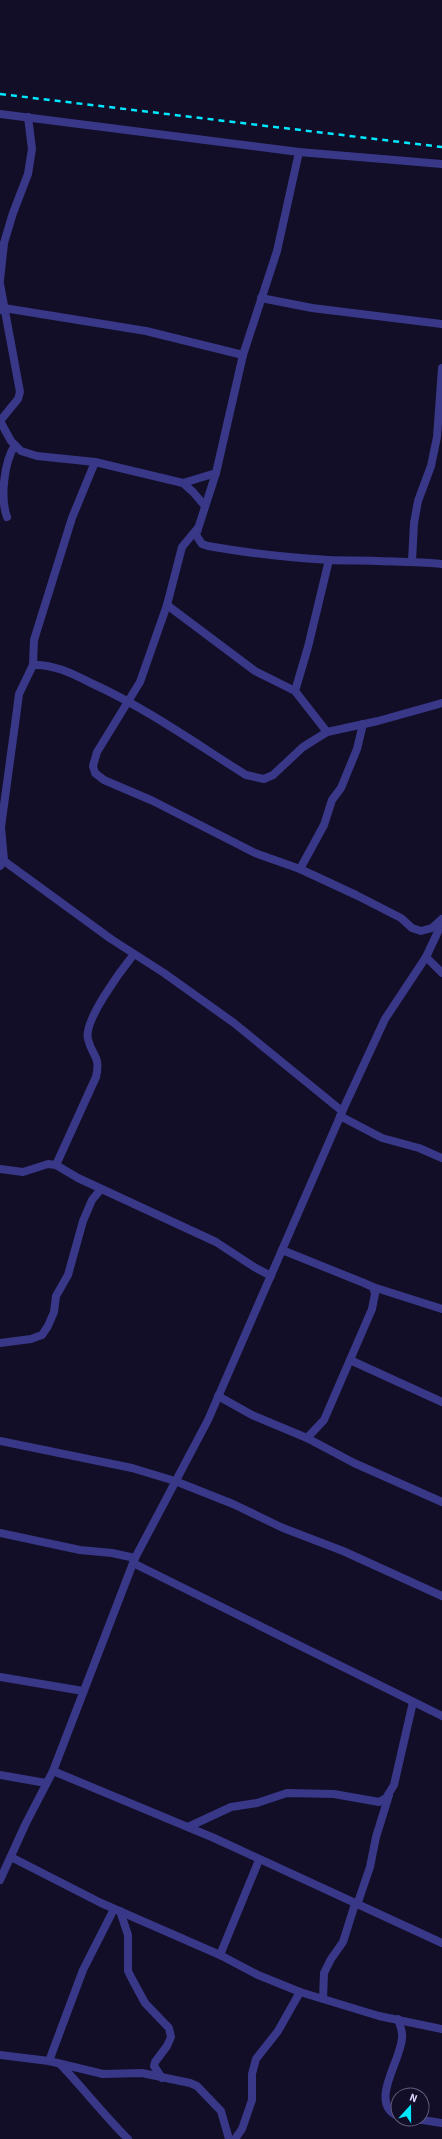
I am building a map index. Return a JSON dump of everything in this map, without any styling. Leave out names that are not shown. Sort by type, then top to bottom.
[{"type":"street","points":[[0,114],[299,152],[442,164]]},
{"type":"street","points":[[0,280],[4,243],[28,174],[32,149],[28,117]]},
{"type":"street","points":[[299,152],[277,251],[243,355],[216,473],[197,529],[198,539],[202,544],[208,546],[257,554],[329,560],[412,561],[442,564]]},
{"type":"street","points":[[0,284],[2,309],[20,392],[18,399],[0,421],[15,445],[21,451],[37,456],[95,462],[183,483],[193,492],[204,506]]},
{"type":"street","points":[[261,298],[312,308],[442,324]]},
{"type":"street","points":[[2,309],[146,331],[243,355]]},
{"type":"street","points":[[412,561],[414,523],[418,500],[431,466],[437,437],[442,368]]},
{"type":"street","points":[[7,516],[1,507],[2,491],[8,456],[15,445]]},
{"type":"street","points":[[95,462],[72,518],[34,640],[33,665],[19,694],[1,827],[1,861],[234,1023],[341,1113],[382,1138],[419,1148],[442,1158]]},
{"type":"street","points":[[183,483],[216,473]]},
{"type":"street","points":[[197,529],[182,547],[167,605],[140,682],[130,701],[97,752],[93,766],[95,773],[104,780],[153,801],[256,853],[300,869],[374,904],[420,931],[432,928],[442,919]]},
{"type":"street","points":[[295,691],[308,647],[329,560]]},
{"type":"street","points":[[167,605],[255,671],[295,691],[327,732]]},
{"type":"street","points":[[33,665],[46,664],[78,676],[130,701],[246,775],[264,779],[273,775],[303,747],[327,732],[442,703]]},
{"type":"street","points":[[300,869],[324,825],[332,800],[341,788],[356,749],[363,724]]},
{"type":"street","points":[[0,1880],[53,1771],[134,1561],[208,1420],[341,1113],[385,1019],[426,957],[442,923]]},
{"type":"street","points":[[56,1165],[96,1077],[98,1064],[88,1039],[88,1029],[111,985],[134,954]]},
{"type":"street","points":[[426,957],[442,974]]},
{"type":"street","points":[[0,1169],[23,1172],[48,1164],[56,1165],[101,1188],[216,1242],[254,1267],[271,1276]]},
{"type":"street","points":[[0,1343],[31,1339],[42,1335],[54,1312],[56,1296],[68,1275],[83,1221],[92,1200],[101,1188]]},
{"type":"street","points":[[282,1250],[373,1287],[442,1309]]},
{"type":"street","points":[[307,1438],[324,1420],[372,1309],[375,1294],[373,1287]]},
{"type":"street","points":[[350,1360],[442,1402]]},
{"type":"street","points":[[218,1396],[252,1415],[307,1438],[354,1463],[442,1502]]},
{"type":"street","points":[[0,1442],[132,1468],[176,1481],[233,1504],[290,1531],[343,1551],[442,1596]]},
{"type":"street","points":[[0,1533],[80,1550],[112,1553],[134,1561],[442,1716]]},
{"type":"street","points":[[0,1677],[84,1692]]},
{"type":"street","points":[[323,1999],[324,1973],[331,1959],[343,1942],[370,1867],[376,1837],[399,1764],[413,1702]]},
{"type":"street","points":[[53,1771],[188,1827],[442,1943]]},
{"type":"street","points":[[0,1775],[46,1783]]},
{"type":"street","points":[[188,1827],[231,1807],[257,1803],[286,1792],[334,1794],[379,1802],[389,1794]]},
{"type":"street","points":[[11,1857],[117,1910],[220,1955],[238,1966],[300,1992],[398,2020],[442,2029]]},
{"type":"street","points":[[220,1955],[259,1860]]},
{"type":"street","points":[[50,2061],[84,1970],[117,1910]]},
{"type":"street","points":[[117,1910],[128,1935],[128,1971],[139,1995],[165,2023],[170,2032],[171,2036],[167,2046],[155,2062],[154,2066],[162,2078]]},
{"type":"street","points":[[235,2139],[242,2128],[252,2100],[252,2074],[256,2060],[278,2031],[300,1992]]},
{"type":"street","points":[[390,2113],[385,2105],[385,2094],[402,2038],[398,2020]]},
{"type":"street","points":[[0,2055],[50,2061],[103,2074],[142,2073],[197,2086],[221,2111],[229,2139]]},
{"type":"street","points":[[60,2063],[86,2091],[103,2114],[128,2139]]},
{"type":"street","points":[[430,2121],[442,2123]]},
{"type":"railway","points":[[0,94],[442,147]]}]
